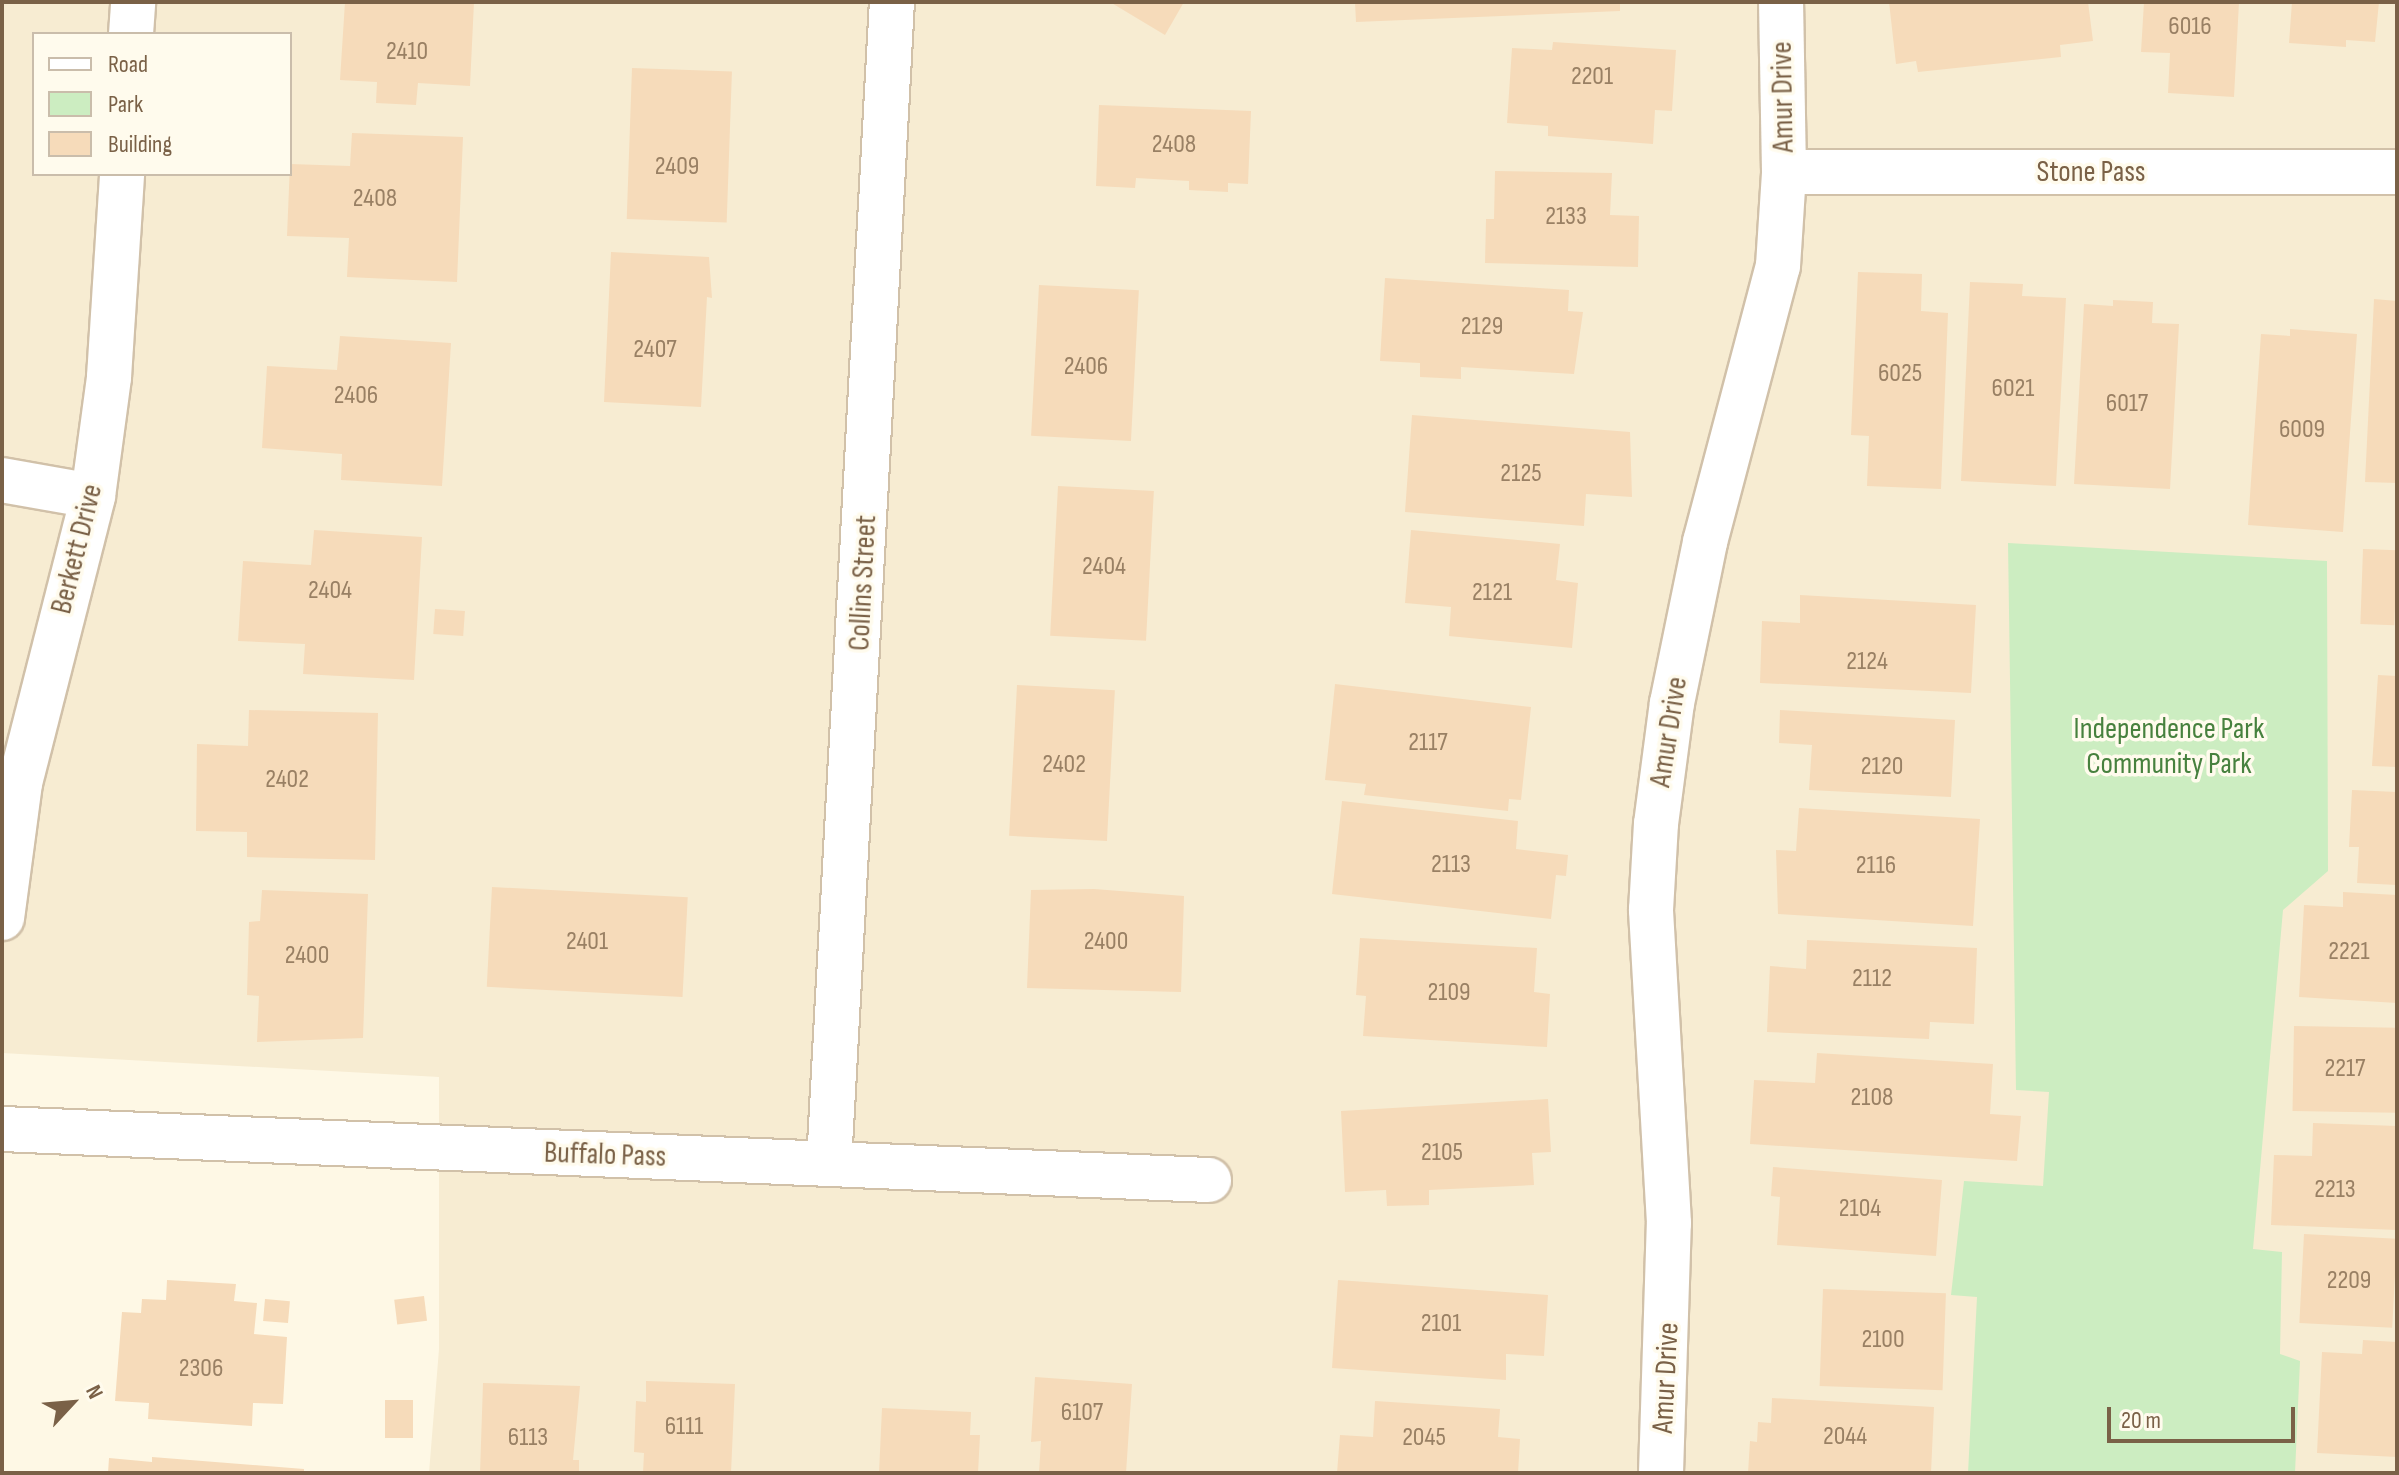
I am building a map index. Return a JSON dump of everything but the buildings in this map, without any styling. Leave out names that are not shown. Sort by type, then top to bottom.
[{"type":"street","points":[[131,32],[133,2]]},
{"type":"street","name":"Collins Street","points":[[829,1164],[892,2]]},
{"type":"street","name":"Amur Drive","points":[[1661,1473],[1669,1340],[1669,1223],[1651,910],[1656,824],[1672,703],[1702,557],[1778,266],[1784,172],[1781,2]]},
{"type":"street","name":"Stone Pass","points":[[1784,172],[2397,172]]},
{"type":"street","name":"Berkett Drive","points":[[2,918],[20,783],[93,496],[109,377],[122,176]]},
{"type":"street","points":[[2,480],[93,496]]},
{"type":"street","name":"Buffalo Pass","points":[[2,1129],[1209,1180]]},
{"type":"shaded area","points":[[2,2],[2397,2],[2397,1473],[429,1473],[439,1349],[439,1077],[2,1053]]},
{"type":"green space","name":"Independence Park Community Park","points":[[2008,543],[2327,561],[2328,871],[2283,910],[2253,1249],[2282,1252],[2280,1354],[2300,1361],[2295,1473],[1968,1473],[1977,1297],[1951,1295],[1964,1181],[2043,1186],[2049,1092],[2016,1090]]}]
